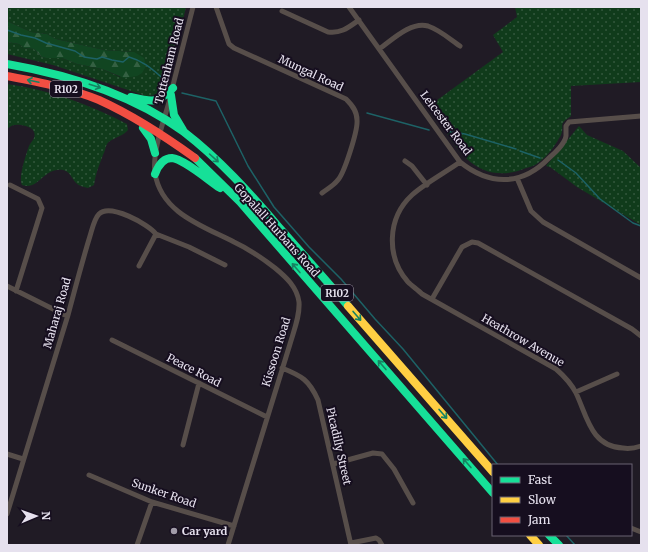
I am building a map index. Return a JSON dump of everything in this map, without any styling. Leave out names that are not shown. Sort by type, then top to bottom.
[{"type":"main road","name":"Gopalall Hurbans Road","points":[[7,64],[63,75],[112,91],[164,120],[195,142],[218,161],[259,204],[492,471]]},
{"type":"main road","name":"Gopalall Hurbans Road","points":[[7,76],[48,84],[104,103],[122,112],[195,158],[240,202],[492,492]]},
{"type":"main road","points":[[112,91],[149,102],[156,102],[172,92],[174,115],[176,120],[180,127],[195,142]]},
{"type":"main road","points":[[139,123],[151,139],[155,154]]},
{"type":"main road","points":[[155,174],[160,163],[167,159],[175,159],[240,202]]},
{"type":"main road","points":[[531,536],[539,545]]},
{"type":"main road","points":[[550,536],[559,545]]},
{"type":"street","name":"Tottenham Road","points":[[160,135],[193,7]]},
{"type":"street","name":"Mungal Road","points":[[216,7],[229,44],[234,48],[346,99],[352,105],[356,113],[357,124],[344,169],[338,180],[322,193]]},
{"type":"street","name":"Leicester Road","points":[[350,7],[460,162],[470,170],[480,175],[493,179],[506,180],[517,178],[539,169],[565,139],[566,126],[568,123],[585,120],[641,116]]},
{"type":"street","points":[[282,11],[328,32],[336,33],[343,31],[359,20]]},
{"type":"street","points":[[379,49],[405,31],[413,27],[421,26],[428,26],[460,46]]},
{"type":"street","name":"Kissoon Road","points":[[160,135],[155,154],[155,174],[166,200],[178,212],[191,221],[252,252],[271,265],[290,281],[296,291],[299,301],[298,315],[228,545]]},
{"type":"street","points":[[404,161],[412,166],[427,184]]},
{"type":"street","name":"Heathrow Avenue","points":[[460,162],[412,195],[402,207],[395,222],[392,243],[394,256],[400,270],[409,282],[432,299],[556,369],[568,380],[576,392],[591,428],[597,438],[616,448],[641,446]]},
{"type":"street","points":[[517,178],[531,211],[543,222],[641,278]]},
{"type":"street","points":[[10,185],[38,199],[42,208],[16,291]]},
{"type":"street","name":"Maharaj Road","points":[[7,514],[95,221],[99,214],[110,211],[144,223],[156,234]]},
{"type":"street","points":[[139,266],[156,234],[189,247],[225,265]]},
{"type":"street","points":[[432,299],[462,247],[472,242],[478,243],[632,329],[641,336]]},
{"type":"street","points":[[7,286],[67,316]]},
{"type":"street","name":"Peace Road","points":[[112,340],[267,417]]},
{"type":"street","name":"Picadilly Street","points":[[282,368],[300,376],[307,381],[318,400],[351,544]]},
{"type":"street","points":[[576,392],[617,374]]},
{"type":"street","points":[[183,445],[198,384]]},
{"type":"street","points":[[333,464],[373,453],[382,454],[394,469],[413,504]]},
{"type":"street","points":[[7,454],[23,459]]},
{"type":"street","name":"Sunker Road","points":[[89,475],[152,502],[234,526]]},
{"type":"street","points":[[137,545],[152,502]]},
{"type":"street","points":[[351,544],[376,538],[382,545]]},
{"type":"green space","points":[[7,7],[186,7],[172,65],[164,85],[157,93],[146,96],[53,65],[7,54],[7,42],[19,44],[24,48],[34,49],[42,57],[62,58],[77,64],[102,69],[120,77],[134,52],[104,50],[56,39],[47,34],[31,32],[7,21]]},
{"type":"green space","points":[[515,7],[641,7],[641,82],[571,86],[571,116],[563,123],[561,135],[548,154],[532,166],[510,173],[495,173],[480,168],[467,159],[429,106],[503,52],[493,35],[517,17]]},
{"type":"green space","points":[[7,21],[31,32],[47,34],[56,39],[104,50],[134,52],[144,58],[146,66],[142,73],[137,76],[124,78],[102,69],[77,64],[62,58],[42,57],[34,49],[24,48],[19,44],[7,42]]},
{"type":"green space","points":[[7,84],[39,90],[84,104],[127,124],[128,130],[126,132],[107,144],[94,185],[88,188],[80,186],[67,172],[63,170],[56,170],[46,175],[33,185],[22,185],[21,177],[23,166],[29,146],[35,135],[33,130],[24,125],[15,125],[7,129]]},
{"type":"green space","points":[[579,126],[587,135],[623,151],[641,168],[641,225],[577,187],[550,167],[546,166]]},
{"type":"waterway","points":[[7,30],[75,51],[84,57],[97,59],[102,57],[123,62],[129,57],[144,64],[166,81]]},
{"type":"waterway","points":[[182,93],[216,101],[248,166],[274,207],[403,349],[497,464]]},
{"type":"waterway","points":[[367,113],[429,130]]},
{"type":"waterway","points":[[446,131],[465,134],[516,149]]},
{"type":"waterway","points":[[520,151],[540,158]]},
{"type":"waterway","points":[[558,160],[576,173],[600,199],[633,223],[641,226]]},
{"type":"waterway","points":[[567,536],[575,545]]},
{"type":"traffic: fast","points":[[7,64],[54,74],[100,88],[143,107],[184,132],[209,153],[245,188],[348,306]]},
{"type":"traffic: fast","points":[[131,97],[150,101],[163,97],[173,88]]},
{"type":"traffic: fast","points":[[171,95],[174,115],[183,130]]},
{"type":"traffic: fast","points":[[143,128],[151,139],[155,153]]},
{"type":"traffic: fast","points":[[195,158],[240,202],[492,492]]},
{"type":"traffic: fast","points":[[155,174],[161,163],[166,159],[177,159],[190,166],[220,188]]},
{"type":"traffic: fast","points":[[550,536],[559,545]]},
{"type":"traffic: slow","points":[[348,306],[492,471]]},
{"type":"traffic: slow","points":[[531,536],[539,545]]},
{"type":"traffic: jam","points":[[7,76],[42,83],[99,100],[124,112],[195,158]]},
{"type":"place","name":"Car yard","points":[[174,531]]}]
